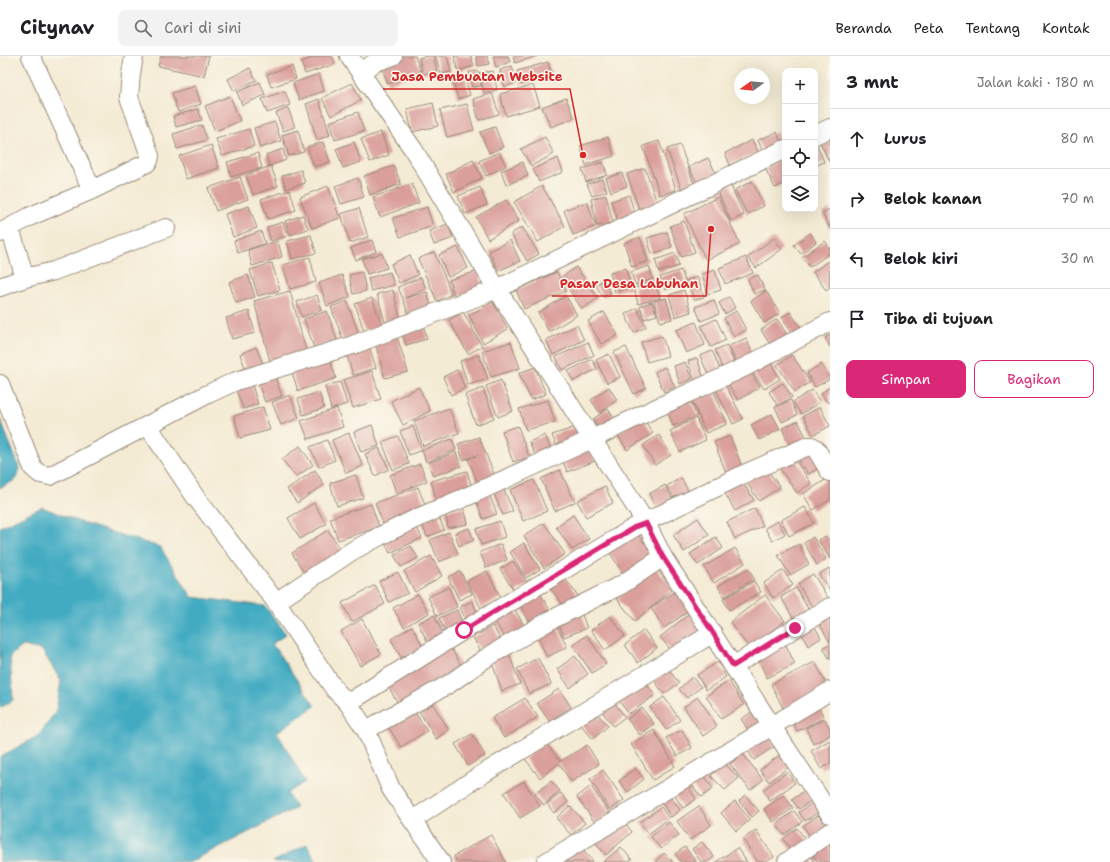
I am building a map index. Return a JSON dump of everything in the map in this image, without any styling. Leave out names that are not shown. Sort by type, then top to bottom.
[{"type":"street","points":[[31,56],[92,190]]},
{"type":"street","points":[[25,278],[5,231],[31,216],[92,190],[147,163],[149,160],[150,156],[129,97],[134,56]]},
{"type":"street","points":[[349,56],[413,149],[497,289],[646,523],[663,557],[713,633],[771,726],[830,814]]},
{"type":"street","points":[[360,72],[376,62],[393,56]]},
{"type":"street","points":[[818,134],[830,128]]},
{"type":"street","points":[[0,384],[33,468],[40,474],[50,476],[236,381],[353,345],[497,289],[782,150]]},
{"type":"street","points":[[0,287],[25,278],[54,271],[166,228]]},
{"type":"street","points":[[276,602],[352,551],[415,518],[475,493],[745,367],[830,322]]},
{"type":"street","points":[[148,426],[194,495],[276,602],[335,690],[348,703],[366,730],[391,788],[441,862]]},
{"type":"street","points":[[348,703],[464,630],[635,527],[646,523],[742,475],[808,446],[812,446],[816,449],[830,472]]},
{"type":"street","points":[[366,730],[449,684],[486,658],[548,621],[621,585],[663,557]]},
{"type":"street","points":[[733,666],[830,607]]},
{"type":"street","points":[[413,820],[473,780],[713,633]]},
{"type":"street","points":[[546,862],[830,691]]},
{"type":"street","points":[[787,862],[830,832]]},
{"type":"water","points":[[0,419],[20,469],[15,480],[0,488]]},
{"type":"water","points":[[42,507],[85,524],[160,547],[192,597],[265,606],[286,634],[272,644],[315,706],[277,732],[305,782],[287,793],[296,808],[190,862],[0,862],[0,757],[39,735],[56,711],[61,681],[42,650],[23,646],[10,656],[13,700],[0,708],[0,527]]},
{"type":"water","points":[[307,844],[317,862],[273,862]]},
{"type":"building","points":[[161,56],[209,56],[204,76],[158,66]]},
{"type":"building","points":[[319,56],[332,56],[335,64],[305,74],[301,62]]},
{"type":"building","points":[[398,56],[415,56],[421,72],[388,84],[380,63]]},
{"type":"building","points":[[433,56],[437,71],[423,74],[419,58]]},
{"type":"building","points":[[435,56],[447,56],[451,72],[441,74]]},
{"type":"building","points":[[454,56],[471,56],[474,66],[458,71]]},
{"type":"building","points":[[476,56],[487,56],[489,64],[478,66]]},
{"type":"building","points":[[493,56],[508,56],[510,62],[496,67]]},
{"type":"building","points":[[513,56],[537,56],[515,63]]},
{"type":"building","points":[[548,62],[552,76],[521,85],[517,71]]},
{"type":"building","points":[[292,66],[296,79],[271,87],[267,74]]},
{"type":"building","points":[[512,66],[516,83],[505,87],[500,70]]},
{"type":"building","points":[[250,68],[256,80],[234,91],[228,79]]},
{"type":"building","points":[[478,71],[481,86],[472,87],[469,72]]},
{"type":"building","points":[[493,71],[497,90],[484,93],[479,73]]},
{"type":"building","points":[[319,74],[324,91],[299,100],[293,83]]},
{"type":"building","points":[[464,75],[470,95],[458,99],[452,78]]},
{"type":"building","points":[[260,82],[265,95],[242,105],[237,92]]},
{"type":"building","points":[[352,83],[361,100],[331,116],[322,98]]},
{"type":"building","points":[[533,85],[540,106],[506,116],[500,94]]},
{"type":"building","points":[[195,86],[201,104],[178,112],[172,93]]},
{"type":"building","points":[[285,91],[290,105],[267,113],[262,99]]},
{"type":"building","points":[[492,93],[499,114],[479,120],[473,99]]},
{"type":"building","points":[[230,96],[240,121],[215,131],[205,106]]},
{"type":"building","points":[[566,98],[574,118],[551,127],[542,107]]},
{"type":"building","points":[[319,99],[330,135],[317,140],[306,104]]},
{"type":"building","points":[[433,103],[438,126],[412,132],[407,109]]},
{"type":"building","points":[[467,104],[474,130],[447,137],[440,110]]},
{"type":"building","points":[[288,108],[295,127],[283,131],[276,113]]},
{"type":"building","points":[[198,109],[202,120],[176,127],[173,116]]},
{"type":"building","points":[[358,112],[364,131],[335,140],[329,122]]},
{"type":"building","points":[[275,122],[281,141],[260,148],[254,128]]},
{"type":"building","points":[[202,125],[207,140],[177,149],[173,134]]},
{"type":"building","points":[[495,127],[503,147],[489,153],[480,132]]},
{"type":"building","points":[[249,129],[254,146],[222,156],[216,139]]},
{"type":"building","points":[[298,130],[304,152],[289,156],[282,135]]},
{"type":"building","points":[[381,132],[389,155],[370,162],[361,139]]},
{"type":"building","points":[[777,132],[782,145],[763,152],[758,140]]},
{"type":"building","points":[[830,132],[830,163],[818,138]]},
{"type":"building","points":[[545,137],[554,154],[531,166],[521,149]]},
{"type":"building","points":[[608,137],[614,156],[586,165],[580,146]]},
{"type":"building","points":[[752,140],[758,152],[730,165],[725,153]]},
{"type":"building","points":[[659,141],[676,190],[660,195],[643,146]]},
{"type":"building","points":[[323,142],[330,162],[314,167],[307,147]]},
{"type":"building","points":[[354,142],[361,162],[343,168],[336,149]]},
{"type":"building","points":[[211,145],[219,168],[186,179],[179,156]]},
{"type":"building","points":[[680,145],[696,189],[683,193],[667,149]]},
{"type":"building","points":[[818,147],[824,162],[818,165]]},
{"type":"building","points":[[283,149],[286,160],[269,166],[266,155]]},
{"type":"building","points":[[499,152],[506,166],[486,176],[479,161]]},
{"type":"building","points":[[258,153],[262,168],[231,177],[227,162]]},
{"type":"building","points":[[558,158],[563,172],[539,182],[533,169]]},
{"type":"building","points":[[708,158],[718,177],[699,187],[689,167]]},
{"type":"building","points":[[473,160],[482,178],[454,192],[446,174]]},
{"type":"building","points":[[782,160],[782,184],[775,188],[765,168]]},
{"type":"building","points":[[523,162],[528,176],[506,185],[501,171]]},
{"type":"building","points":[[603,162],[607,175],[586,182],[582,169]]},
{"type":"building","points":[[271,166],[278,186],[253,195],[246,175]]},
{"type":"building","points":[[394,166],[401,184],[370,195],[364,176]]},
{"type":"building","points":[[645,168],[657,203],[639,209],[627,174]]},
{"type":"building","points":[[301,170],[305,183],[286,189],[282,176]]},
{"type":"building","points":[[622,173],[627,186],[611,192],[606,178]]},
{"type":"building","points":[[240,177],[248,199],[216,211],[208,188]]},
{"type":"building","points":[[358,178],[364,197],[341,204],[335,186]]},
{"type":"building","points":[[602,179],[607,191],[592,196],[587,184]]},
{"type":"building","points":[[752,181],[764,206],[747,214],[735,190]]},
{"type":"building","points":[[412,184],[419,203],[380,217],[373,197]]},
{"type":"building","points":[[730,184],[744,215],[731,221],[717,190]]},
{"type":"building","points":[[328,186],[340,218],[312,228],[300,197]]},
{"type":"building","points":[[542,186],[565,226],[538,242],[514,202]]},
{"type":"building","points":[[480,187],[487,205],[465,214],[458,196]]},
{"type":"building","points":[[290,190],[296,210],[268,219],[261,199]]},
{"type":"building","points":[[606,195],[613,223],[597,226],[591,199]]},
{"type":"building","points":[[629,195],[636,218],[620,226],[611,201]]},
{"type":"building","points":[[718,197],[740,244],[706,260],[684,214]]},
{"type":"building","points":[[506,200],[519,221],[488,239],[476,217]]},
{"type":"building","points":[[587,202],[596,226],[573,235],[564,210]]},
{"type":"building","points":[[249,206],[257,228],[233,237],[225,214]]},
{"type":"building","points":[[427,207],[433,226],[400,237],[393,218]]},
{"type":"building","points":[[359,208],[368,237],[350,243],[341,214]]},
{"type":"building","points":[[830,209],[830,229],[822,213]]},
{"type":"building","points":[[303,215],[308,229],[290,235],[285,221]]},
{"type":"building","points":[[684,221],[695,252],[681,257],[670,226]]},
{"type":"building","points":[[283,222],[287,236],[271,241],[267,227]]},
{"type":"building","points":[[448,224],[453,238],[434,245],[429,231]]},
{"type":"building","points":[[522,227],[539,254],[527,261],[511,234]]},
{"type":"building","points":[[261,231],[265,243],[238,253],[234,241]]},
{"type":"building","points":[[667,232],[672,247],[652,254],[647,238]]},
{"type":"building","points":[[810,233],[816,242],[801,254],[794,245]]},
{"type":"building","points":[[311,235],[316,253],[292,259],[287,241]]},
{"type":"building","points":[[640,237],[648,261],[632,267],[624,243]]},
{"type":"building","points":[[774,238],[782,249],[756,268],[748,257]]},
{"type":"building","points":[[372,240],[376,252],[356,260],[351,248]]},
{"type":"building","points":[[510,240],[520,261],[498,271],[489,251]]},
{"type":"building","points":[[278,241],[282,257],[252,266],[248,250]]},
{"type":"building","points":[[825,241],[830,249],[830,253],[810,267],[802,257]]},
{"type":"building","points":[[458,247],[468,268],[448,277],[439,255]]},
{"type":"building","points":[[434,252],[452,294],[437,301],[418,259]]},
{"type":"building","points":[[382,253],[387,268],[367,274],[362,259]]},
{"type":"building","points":[[675,253],[679,266],[659,272],[655,260]]},
{"type":"building","points":[[410,255],[418,275],[399,283],[391,264]]},
{"type":"building","points":[[310,257],[316,282],[290,289],[283,265]]},
{"type":"building","points":[[746,257],[753,273],[725,284],[719,268]]},
{"type":"building","points":[[828,261],[830,264],[830,287],[826,290],[813,272]]},
{"type":"building","points":[[272,263],[280,290],[258,296],[250,270]]},
{"type":"building","points":[[649,266],[653,279],[635,285],[631,272]]},
{"type":"building","points":[[576,267],[598,298],[582,309],[561,278]]},
{"type":"building","points":[[626,268],[631,288],[615,292],[610,273]]},
{"type":"building","points":[[681,270],[686,283],[665,290],[660,277]]},
{"type":"building","points":[[715,270],[721,290],[708,294],[702,274]]},
{"type":"building","points":[[478,271],[484,288],[455,297],[449,280]]},
{"type":"building","points":[[362,272],[366,291],[353,294],[349,275]]},
{"type":"building","points":[[390,272],[394,285],[371,291],[368,278]]},
{"type":"building","points":[[557,272],[566,291],[524,309],[516,290]]},
{"type":"building","points":[[248,275],[255,297],[236,303],[229,282]]},
{"type":"building","points":[[342,275],[350,297],[327,306],[319,283]]},
{"type":"building","points":[[758,275],[765,290],[754,294],[748,279]]},
{"type":"building","points":[[421,277],[426,289],[405,298],[427,292],[432,310],[409,317],[398,287]]},
{"type":"building","points":[[698,277],[704,297],[694,300],[687,280]]},
{"type":"building","points":[[603,280],[611,293],[603,297],[596,285]]},
{"type":"building","points":[[655,282],[660,298],[638,304],[634,288]]},
{"type":"building","points":[[393,290],[400,318],[385,322],[377,294]]},
{"type":"building","points":[[684,290],[691,312],[675,317],[669,295]]},
{"type":"building","points":[[290,291],[306,351],[270,361],[254,301]]},
{"type":"building","points":[[766,291],[780,313],[764,323],[751,301]]},
{"type":"building","points":[[317,295],[322,310],[302,317],[297,302]]},
{"type":"building","points":[[566,296],[577,315],[549,332],[538,313]]},
{"type":"building","points":[[729,297],[735,308],[725,314],[719,303]]},
{"type":"building","points":[[372,298],[382,325],[364,331],[355,304]]},
{"type":"building","points":[[666,298],[672,319],[660,322],[654,301]]},
{"type":"building","points":[[714,300],[719,314],[701,321],[695,307]]},
{"type":"building","points":[[347,301],[359,335],[343,340],[331,307]]},
{"type":"building","points":[[493,302],[508,329],[483,343],[469,315]]},
{"type":"building","points":[[652,302],[657,315],[644,319],[640,306]]},
{"type":"building","points":[[637,308],[646,327],[634,333],[625,314]]},
{"type":"building","points":[[249,311],[255,333],[232,339],[226,318]]},
{"type":"building","points":[[327,311],[337,340],[314,348],[304,319]]},
{"type":"building","points":[[736,311],[746,330],[734,337],[724,318]]},
{"type":"building","points":[[463,312],[482,346],[468,354],[449,320]]},
{"type":"building","points":[[604,312],[618,335],[601,344],[588,321]]},
{"type":"building","points":[[790,312],[804,332],[795,338],[782,317]]},
{"type":"building","points":[[716,319],[726,340],[711,347],[701,326]]},
{"type":"building","points":[[777,319],[791,341],[774,351],[761,330]]},
{"type":"building","points":[[696,322],[705,345],[686,353],[676,330]]},
{"type":"building","points":[[423,324],[427,339],[406,345],[401,330]]},
{"type":"building","points":[[577,325],[584,340],[553,355],[546,340]]},
{"type":"building","points":[[396,333],[408,372],[385,378],[374,339]]},
{"type":"building","points":[[830,335],[830,347],[825,338]]},
{"type":"building","points":[[662,336],[668,356],[647,362],[641,342]]},
{"type":"building","points":[[746,338],[755,359],[738,367],[729,346]]},
{"type":"building","points":[[511,342],[520,368],[491,377],[482,351]]},
{"type":"building","points":[[588,342],[594,355],[562,370],[556,357]]},
{"type":"building","points":[[727,345],[736,367],[724,373],[715,350]]},
{"type":"building","points":[[369,346],[376,368],[353,375],[346,353]]},
{"type":"building","points":[[256,347],[263,364],[246,370],[240,354]]},
{"type":"building","points":[[626,347],[646,388],[634,394],[614,352]]},
{"type":"building","points":[[712,351],[722,374],[710,379],[700,356]]},
{"type":"building","points":[[609,354],[620,377],[607,383],[596,360]]},
{"type":"building","points":[[479,355],[488,379],[468,385],[460,361]]},
{"type":"building","points":[[792,355],[810,382],[795,392],[777,365]]},
{"type":"building","points":[[697,358],[704,379],[695,382],[688,361]]},
{"type":"building","points":[[330,359],[336,378],[298,391],[292,372]]},
{"type":"building","points":[[592,359],[597,369],[573,381],[568,371]]},
{"type":"building","points":[[769,360],[780,379],[764,389],[752,370]]},
{"type":"building","points":[[685,362],[692,379],[680,384],[674,366]]},
{"type":"building","points":[[821,364],[830,379],[815,387],[807,373]]},
{"type":"building","points":[[535,367],[546,394],[531,400],[519,373]]},
{"type":"building","points":[[665,367],[675,387],[664,392],[655,372]]},
{"type":"building","points":[[749,369],[760,387],[738,400],[727,382]]},
{"type":"building","points":[[457,370],[465,388],[451,395],[443,377]]},
{"type":"building","points":[[372,371],[381,399],[353,408],[343,380]]},
{"type":"building","points":[[273,372],[282,396],[265,402],[256,378]]},
{"type":"building","points":[[501,380],[513,411],[498,417],[486,386]]},
{"type":"building","points":[[340,382],[347,404],[331,409],[325,386]]},
{"type":"building","points":[[724,382],[743,419],[733,424],[714,386]]},
{"type":"building","points":[[783,383],[792,397],[778,406],[769,392]]},
{"type":"building","points":[[252,385],[258,404],[243,409],[236,390]]},
{"type":"building","points":[[419,387],[430,411],[403,425],[391,401]]},
{"type":"building","points":[[609,387],[617,400],[600,413],[591,400]]},
{"type":"building","points":[[830,387],[830,402],[828,403],[821,393]]},
{"type":"building","points":[[483,388],[494,418],[476,425],[465,395]]},
{"type":"building","points":[[713,389],[727,424],[706,433],[691,398]]},
{"type":"building","points":[[812,390],[820,402],[801,414],[793,402]]},
{"type":"building","points":[[319,392],[324,408],[303,415],[298,399]]},
{"type":"building","points":[[290,395],[299,418],[281,425],[272,402]]},
{"type":"building","points":[[690,399],[697,416],[673,426],[666,408]]},
{"type":"building","points":[[548,400],[555,422],[526,430],[519,409]]},
{"type":"building","points":[[791,400],[797,415],[782,422],[775,407]]},
{"type":"building","points":[[263,407],[270,430],[240,438],[234,416]]},
{"type":"building","points":[[820,407],[830,426],[813,435],[803,416]]},
{"type":"building","points":[[337,408],[343,427],[308,439],[301,421]]},
{"type":"building","points":[[449,408],[459,433],[423,446],[414,421]]},
{"type":"building","points":[[608,409],[616,421],[601,431],[593,419]]},
{"type":"building","points":[[772,414],[780,429],[759,440],[751,425]]},
{"type":"building","points":[[642,417],[653,433],[627,450],[617,434]]},
{"type":"building","points":[[696,418],[706,440],[680,452],[670,431]]},
{"type":"building","points":[[798,421],[808,441],[791,449],[782,428]]},
{"type":"building","points":[[372,425],[379,446],[361,452],[354,432]]},
{"type":"building","points":[[413,426],[422,450],[409,455],[400,431]]},
{"type":"building","points":[[518,426],[529,457],[513,462],[502,431]]},
{"type":"building","points":[[576,427],[581,442],[558,450],[552,435]]},
{"type":"building","points":[[349,433],[363,466],[346,473],[332,440]]},
{"type":"building","points":[[545,435],[552,452],[537,459],[529,442]]},
{"type":"building","points":[[659,435],[671,455],[655,465],[643,445]]},
{"type":"building","points":[[398,436],[409,464],[393,470],[382,442]]},
{"type":"building","points":[[730,436],[743,469],[727,475],[714,442]]},
{"type":"building","points":[[479,437],[496,479],[479,486],[468,459],[478,455],[463,460],[458,444]]},
{"type":"building","points":[[452,439],[456,450],[426,462],[422,450]]},
{"type":"building","points":[[327,440],[335,460],[319,467],[310,447]]},
{"type":"building","points":[[587,443],[595,461],[567,472],[560,454]]},
{"type":"building","points":[[300,446],[313,465],[296,477],[282,459]]},
{"type":"building","points":[[379,448],[389,469],[375,476],[365,454]]},
{"type":"building","points":[[814,451],[823,466],[808,474],[799,460]]},
{"type":"building","points":[[456,452],[461,466],[433,476],[428,463]]},
{"type":"building","points":[[795,459],[811,483],[797,493],[780,469]]},
{"type":"building","points":[[420,464],[427,481],[396,493],[390,475]]},
{"type":"building","points":[[766,468],[780,487],[759,501],[743,477]]},
{"type":"building","points":[[315,470],[324,485],[297,503],[287,489]]},
{"type":"building","points":[[560,470],[575,502],[555,511],[541,479]]},
{"type":"building","points":[[467,471],[473,491],[437,502],[431,481]]},
{"type":"building","points":[[356,475],[363,498],[337,506],[330,483]]},
{"type":"building","points":[[830,477],[830,500],[813,510],[803,494]]},
{"type":"building","points":[[681,478],[692,498],[679,506],[667,486]]},
{"type":"building","points":[[740,478],[754,500],[735,511],[722,488]]},
{"type":"building","points":[[534,480],[547,511],[523,521],[510,490]]},
{"type":"building","points":[[501,483],[513,511],[503,515],[491,487]]},
{"type":"building","points":[[665,485],[676,506],[660,515],[649,494]]},
{"type":"building","points":[[605,486],[613,503],[586,517],[577,501]]},
{"type":"building","points":[[418,487],[427,510],[384,526],[375,503]]},
{"type":"building","points":[[487,489],[497,514],[483,519],[474,495]]},
{"type":"building","points":[[314,503],[326,524],[300,539],[288,518]]},
{"type":"building","points":[[371,504],[379,527],[338,540],[330,518]]},
{"type":"building","points":[[464,507],[468,524],[448,528],[445,511]]},
{"type":"building","points":[[805,507],[814,523],[789,536],[781,520]]},
{"type":"building","points":[[755,508],[763,526],[735,539],[727,522]]},
{"type":"building","points":[[438,514],[444,530],[427,537],[421,521]]},
{"type":"building","points":[[573,515],[589,539],[572,550],[556,527]]},
{"type":"building","points":[[698,518],[709,535],[684,552],[673,535]]},
{"type":"building","points":[[413,520],[422,538],[390,553],[381,535]]},
{"type":"building","points":[[500,521],[505,537],[481,545],[476,529]]},
{"type":"building","points":[[778,521],[785,534],[772,541],[765,528]]},
{"type":"building","points":[[544,523],[565,554],[544,568],[524,536]]},
{"type":"building","points":[[469,528],[474,540],[459,546],[455,533]]},
{"type":"building","points":[[634,528],[644,543],[647,542],[658,559],[627,579],[606,547]]},
{"type":"building","points":[[328,530],[343,553],[306,576],[292,553]]},
{"type":"building","points":[[449,532],[458,554],[439,562],[430,540]]},
{"type":"building","points":[[826,536],[830,542],[830,559],[818,540]]},
{"type":"building","points":[[716,537],[723,548],[698,565],[690,554]]},
{"type":"building","points":[[813,537],[826,559],[817,565],[804,543]]},
{"type":"building","points":[[524,543],[540,569],[526,578],[510,552]]},
{"type":"building","points":[[501,544],[507,560],[486,568],[480,552]]},
{"type":"building","points":[[799,544],[809,564],[790,575],[778,555]]},
{"type":"building","points":[[411,546],[418,558],[401,567],[394,555]]},
{"type":"building","points":[[735,548],[745,563],[714,583],[704,567]]},
{"type":"building","points":[[431,556],[442,576],[415,592],[404,571]]},
{"type":"building","points":[[513,561],[528,584],[515,592],[500,569]]},
{"type":"building","points":[[655,567],[673,589],[635,621],[617,599]]},
{"type":"building","points":[[748,568],[754,579],[724,597],[718,586]]},
{"type":"building","points":[[829,568],[830,570],[830,591],[819,574]]},
{"type":"building","points":[[783,570],[793,585],[773,598],[764,583]]},
{"type":"building","points":[[460,571],[472,594],[459,600],[448,577]]},
{"type":"building","points":[[487,571],[501,598],[481,608],[467,581]]},
{"type":"building","points":[[398,572],[408,593],[389,602],[379,581]]},
{"type":"building","points":[[813,574],[828,598],[813,608],[798,584]]},
{"type":"building","points":[[563,576],[579,597],[566,608],[549,587]]},
{"type":"building","points":[[754,581],[761,592],[729,610],[723,599]]},
{"type":"building","points":[[375,585],[385,604],[352,622],[342,603]]},
{"type":"building","points":[[449,587],[457,607],[437,616],[428,597]]},
{"type":"building","points":[[796,588],[811,614],[796,623],[781,597]]},
{"type":"building","points":[[677,590],[690,610],[664,628],[651,608]]},
{"type":"building","points":[[539,591],[552,614],[531,625],[519,602]]},
{"type":"building","points":[[418,594],[429,613],[404,627],[393,608]]},
{"type":"building","points":[[765,595],[785,621],[749,648],[730,622]]},
{"type":"building","points":[[472,601],[480,618],[467,624],[460,607]]},
{"type":"building","points":[[513,606],[526,629],[506,640],[493,618]]},
{"type":"building","points":[[457,610],[465,629],[447,637],[439,618]]},
{"type":"building","points":[[580,610],[587,628],[564,637],[557,619]]},
{"type":"building","points":[[830,612],[830,643],[817,619]]},
{"type":"building","points":[[689,614],[703,632],[675,655],[660,637]]},
{"type":"building","points":[[434,615],[446,639],[430,647],[418,623]]},
{"type":"building","points":[[610,616],[625,636],[605,650],[591,630]]},
{"type":"building","points":[[362,619],[381,654],[360,666],[341,631]]},
{"type":"building","points":[[813,623],[821,638],[808,646],[800,630]]},
{"type":"building","points":[[556,624],[567,647],[547,657],[536,634]]},
{"type":"building","points":[[412,626],[423,647],[402,659],[391,639]]},
{"type":"building","points":[[493,626],[502,643],[482,654],[473,637]]},
{"type":"building","points":[[644,630],[657,648],[638,663],[625,645]]},
{"type":"building","points":[[587,635],[606,664],[592,673],[573,645]]},
{"type":"building","points":[[784,641],[795,664],[767,678],[756,654]]},
{"type":"building","points":[[448,643],[465,672],[402,710],[385,681]]},
{"type":"building","points":[[830,644],[830,660],[823,647]]},
{"type":"building","points":[[508,651],[520,684],[502,691],[490,657]]},
{"type":"building","points":[[575,656],[588,674],[570,688],[557,669]]},
{"type":"building","points":[[538,658],[551,684],[529,694],[517,669]]},
{"type":"building","points":[[718,662],[726,677],[706,690],[697,675]]},
{"type":"building","points":[[815,662],[827,685],[783,708],[771,684]]},
{"type":"building","points":[[668,669],[679,683],[664,694],[654,680]]},
{"type":"building","points":[[692,677],[701,687],[687,698],[679,689]]},
{"type":"building","points":[[729,681],[744,705],[721,719],[706,696]]},
{"type":"building","points":[[645,682],[655,695],[629,714],[619,701]]},
{"type":"building","points":[[559,689],[571,707],[549,721],[537,703]]},
{"type":"building","points":[[664,697],[680,720],[666,730],[650,707]]},
{"type":"building","points":[[698,697],[717,726],[703,736],[684,707]]},
{"type":"building","points":[[525,698],[538,717],[504,738],[492,718]]},
{"type":"building","points":[[613,701],[625,717],[613,726],[601,710]]},
{"type":"building","points":[[432,703],[449,730],[436,739],[419,711]]},
{"type":"building","points":[[817,703],[824,718],[797,731],[790,715]]},
{"type":"building","points":[[642,708],[654,724],[640,735],[627,719]]},
{"type":"building","points":[[755,710],[763,722],[749,731],[741,719]]},
{"type":"building","points":[[414,711],[427,731],[401,747],[389,728]]},
{"type":"building","points":[[595,711],[608,726],[593,739],[580,724]]},
{"type":"building","points":[[825,719],[830,729],[830,735],[813,744],[806,728]]},
{"type":"building","points":[[654,730],[675,766],[653,780],[631,744]]},
{"type":"building","points":[[682,730],[692,748],[677,756],[666,738]]},
{"type":"building","points":[[765,730],[775,746],[754,760],[743,744]]},
{"type":"building","points":[[472,734],[485,755],[468,766],[455,744]]},
{"type":"building","points":[[830,740],[830,764],[821,769],[811,751]]},
{"type":"building","points":[[545,742],[561,761],[587,745],[599,764],[571,782],[559,763],[540,778],[525,759]]},
{"type":"building","points":[[782,753],[791,765],[769,782],[760,770]]},
{"type":"building","points":[[743,754],[763,780],[750,790],[730,764]]},
{"type":"building","points":[[724,763],[739,778],[725,790],[711,776]]},
{"type":"building","points":[[635,768],[644,779],[628,792],[619,781]]},
{"type":"building","points":[[603,770],[624,800],[610,810],[590,779]]},
{"type":"building","points":[[787,772],[795,783],[770,801],[763,790]]},
{"type":"building","points":[[703,773],[713,789],[701,797],[690,782]]},
{"type":"building","points":[[524,781],[540,806],[520,818],[504,793]]},
{"type":"building","points":[[551,781],[560,791],[544,805],[535,794]]},
{"type":"building","points":[[684,781],[696,799],[683,808],[671,790]]},
{"type":"building","points":[[591,786],[610,813],[596,824],[577,797]]},
{"type":"building","points":[[805,790],[812,800],[799,809],[792,800]]},
{"type":"building","points":[[666,791],[680,810],[671,817],[658,797]]},
{"type":"building","points":[[561,793],[568,802],[554,813],[547,804]]},
{"type":"building","points":[[745,795],[759,811],[752,817],[739,801]]},
{"type":"building","points":[[784,795],[793,808],[773,822],[764,809]]},
{"type":"building","points":[[735,801],[750,820],[736,831],[721,813]]},
{"type":"building","points":[[815,801],[821,810],[805,821],[799,812]]},
{"type":"building","points":[[570,806],[585,823],[571,835],[556,818]]},
{"type":"building","points":[[699,806],[711,825],[690,840],[677,821]]},
{"type":"building","points":[[661,807],[669,818],[649,834],[640,822]]},
{"type":"building","points":[[794,811],[802,822],[784,835],[776,824]]},
{"type":"building","points":[[818,815],[827,827],[811,838],[803,826]]},
{"type":"building","points":[[621,818],[632,832],[606,855],[595,842]]},
{"type":"building","points":[[669,822],[679,835],[661,849],[651,837]]},
{"type":"building","points":[[797,828],[807,841],[792,851],[783,839]]},
{"type":"building","points":[[756,830],[774,857],[766,862],[758,862],[743,839]]},
{"type":"building","points":[[491,835],[506,862],[457,862],[454,856]]},
{"type":"building","points":[[702,842],[714,857],[707,862],[701,862],[692,849]]},
{"type":"building","points":[[830,842],[830,862],[818,862],[813,855]]},
{"type":"building","points":[[580,846],[593,861],[592,862],[561,862]]},
{"type":"building","points":[[621,847],[632,860],[629,862],[603,862]]},
{"type":"building","points":[[685,847],[696,862],[681,862],[675,854]]},
{"type":"building","points":[[737,848],[747,862],[716,862]]},
{"type":"building","points":[[664,853],[673,862],[655,862]]},
{"type":"building","points":[[810,854],[814,862],[796,862]]},
{"type":"place","name":"Jasa Pembuatan Website","points":[[583,155]]},
{"type":"place","name":"Pasar Desa Labuhan","points":[[711,229]]},
{"type":"route","points":[[464,630],[635,527],[646,523],[663,557],[733,666],[795,628]]}]
